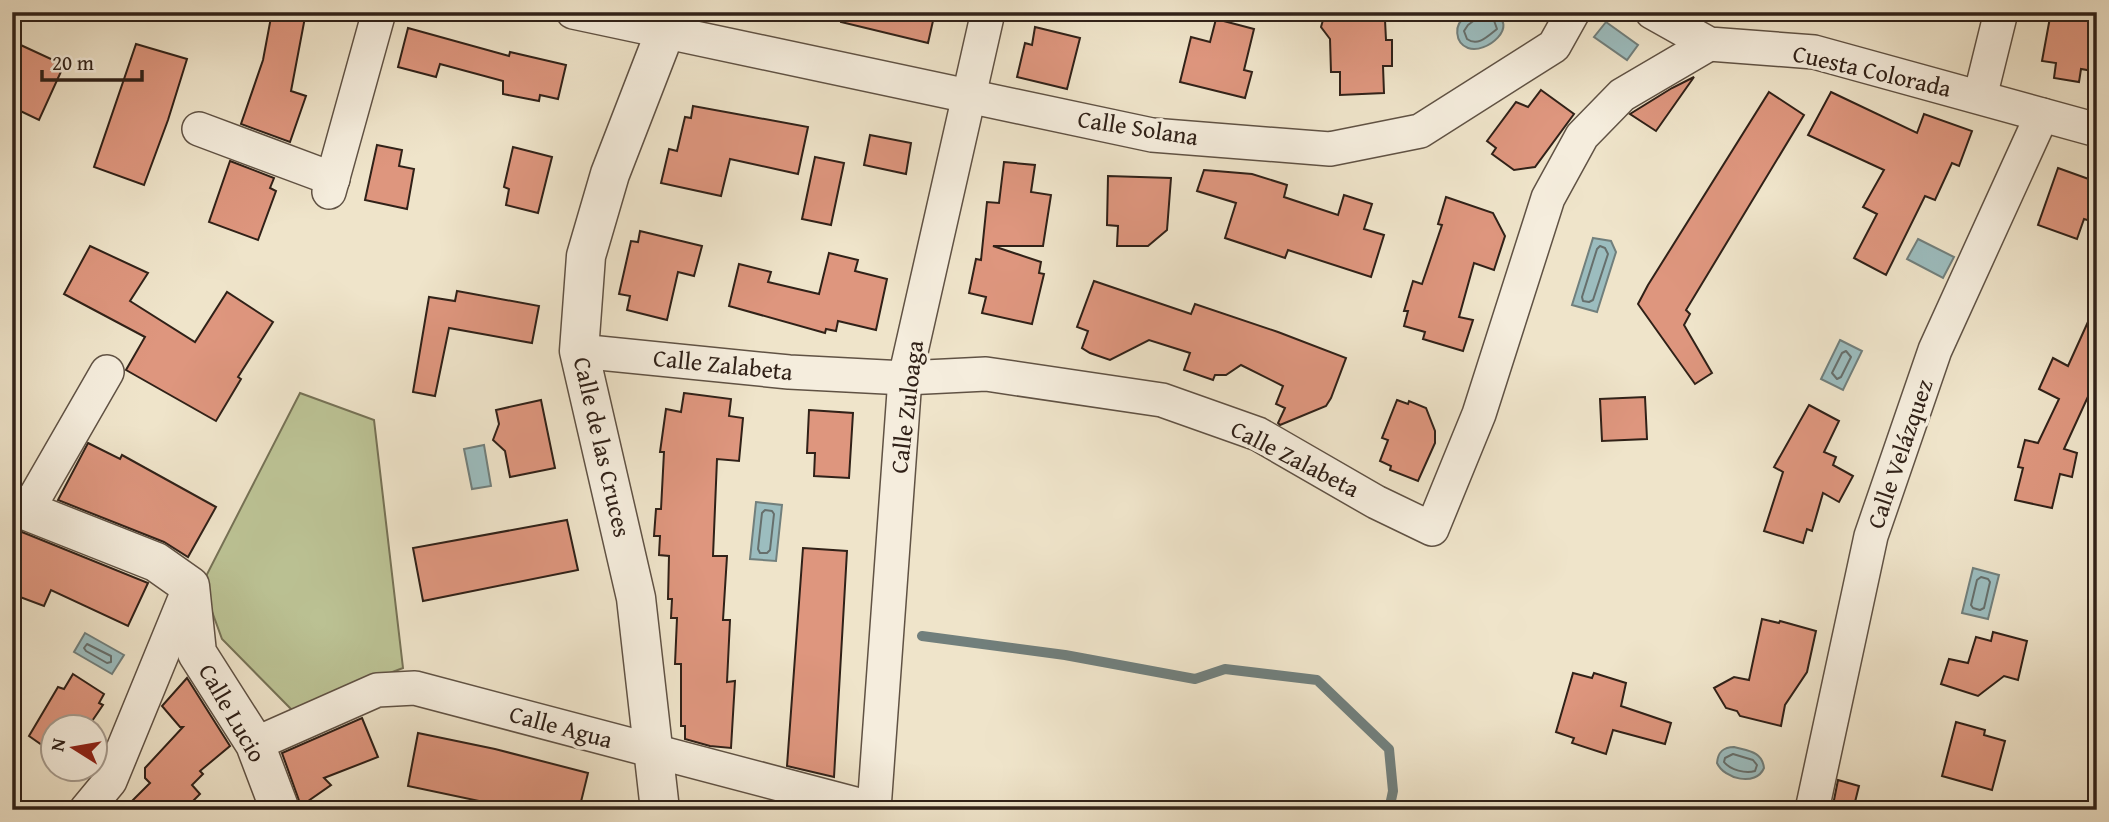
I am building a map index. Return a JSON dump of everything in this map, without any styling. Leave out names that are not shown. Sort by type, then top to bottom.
[{"type":"street","points":[[199,129],[331,185],[379,12]]},
{"type":"street","name":"Calle Solana","points":[[573,12],[667,22],[967,97],[1152,135],[1330,149],[1420,131],[1554,46],[1573,12]]},
{"type":"street","name":"Calle Zuloaga","points":[[874,809],[905,378],[988,12]]},
{"type":"street","name":"Cuesta Colorada","points":[[1652,12],[1709,44],[1814,52],[2097,130]]},
{"type":"street","points":[[1980,97],[2000,12]]},
{"type":"street","name":"Calle de las Cruces","points":[[660,810],[636,598],[579,351],[586,256],[610,174],[667,22]]},
{"type":"street","name":"Calle Zalabeta","points":[[579,351],[789,372],[905,378],[986,374],[1163,400],[1258,434],[1376,502],[1432,528],[1479,414],[1548,198],[1582,136],[1622,95],[1709,44]]},
{"type":"street","name":"Calle Velázquez","points":[[1812,810],[1871,536],[1935,350],[2042,115]]},
{"type":"street","points":[[86,810],[110,781],[190,586],[156,562],[19,506],[107,372]]},
{"type":"street","name":"Calle Lucio","points":[[190,586],[197,653],[254,744],[280,810]]},
{"type":"street","name":"Calle Agua","points":[[254,744],[377,690],[415,688],[874,809]]},
{"type":"green space","points":[[300,393],[374,420],[403,668],[292,710],[222,639],[202,584]]},
{"type":"water","points":[[1493,13],[1501,18],[1503,25],[1498,38],[1475,49],[1460,42],[1457,29],[1462,20],[1472,15]]},
{"type":"water","points":[[1606,22],[1638,45],[1627,60],[1594,37]]},
{"type":"water","points":[[1593,238],[1611,241],[1616,252],[1597,312],[1572,305]]},
{"type":"water","points":[[1918,239],[1954,257],[1943,278],[1907,259]]},
{"type":"water","points":[[1840,340],[1862,351],[1843,390],[1821,379]]},
{"type":"water","points":[[484,445],[491,486],[472,489],[464,449]]},
{"type":"water","points":[[756,502],[782,505],[776,561],[750,559]]},
{"type":"water","points":[[1973,568],[1999,575],[1988,619],[1962,613]]},
{"type":"water","points":[[85,633],[124,655],[112,674],[74,652]]},
{"type":"water","points":[[1734,747],[1754,753],[1760,758],[1764,768],[1760,774],[1740,779],[1721,769],[1717,763],[1720,753],[1724,749]]},
{"type":"building","points":[[272,12],[306,12],[291,91],[306,96],[290,142],[241,124],[263,60]]},
{"type":"building","points":[[842,12],[935,12],[928,43],[841,22]]},
{"type":"building","points":[[1331,12],[1368,12],[1368,21],[1385,20],[1386,40],[1392,40],[1392,66],[1383,66],[1384,93],[1340,95],[1340,72],[1331,72],[1330,39],[1321,27],[1323,20]]},
{"type":"building","points":[[2051,12],[2097,12],[2097,48],[2093,71],[2081,69],[2079,82],[2054,78],[2056,63],[2042,61]]},
{"type":"building","points":[[1216,19],[1254,29],[1244,70],[1252,72],[1245,98],[1180,82],[1191,37],[1210,42]]},
{"type":"building","points":[[1035,27],[1080,38],[1067,89],[1017,77],[1025,43],[1032,45]]},
{"type":"building","points":[[408,28],[509,56],[510,52],[566,65],[558,99],[540,95],[539,101],[503,94],[503,81],[440,64],[436,77],[398,67]]},
{"type":"building","points":[[12,41],[64,65],[39,120],[12,107]]},
{"type":"building","points":[[136,44],[187,59],[144,185],[94,167]]},
{"type":"building","points":[[1694,77],[1656,131],[1630,114],[1672,88]]},
{"type":"building","points":[[1541,90],[1574,114],[1535,167],[1514,170],[1492,154],[1496,148],[1487,141],[1516,102],[1528,107]]},
{"type":"building","points":[[1769,92],[1804,115],[1686,310],[1690,314],[1684,325],[1712,373],[1695,384],[1638,304]]},
{"type":"building","points":[[1831,92],[1917,133],[1924,114],[1972,131],[1959,166],[1952,163],[1935,200],[1925,196],[1886,275],[1854,258],[1877,214],[1863,207],[1884,170],[1808,135]]},
{"type":"building","points":[[693,106],[808,127],[798,174],[730,159],[721,196],[661,183],[669,149],[677,151],[685,117],[691,118]]},
{"type":"building","points":[[870,135],[911,143],[906,174],[864,165]]},
{"type":"building","points":[[377,145],[402,150],[399,166],[414,169],[407,209],[365,200]]},
{"type":"building","points":[[513,147],[552,157],[538,213],[506,205],[509,189],[504,187]]},
{"type":"building","points":[[815,157],[844,163],[831,225],[802,219]]},
{"type":"building","points":[[230,161],[274,178],[270,188],[276,191],[258,240],[209,222]]},
{"type":"building","points":[[1004,162],[1035,165],[1031,192],[1051,195],[1043,246],[993,246],[1041,262],[1039,273],[1044,274],[1032,324],[982,313],[986,297],[969,293],[976,259],[981,260],[987,202],[999,203]]},
{"type":"building","points":[[2058,168],[2097,182],[2097,223],[2084,219],[2077,239],[2038,225]]},
{"type":"building","points":[[1204,170],[1252,174],[1287,185],[1284,197],[1338,215],[1344,195],[1372,204],[1364,229],[1384,235],[1371,277],[1288,250],[1285,258],[1225,238],[1236,203],[1197,191]]},
{"type":"building","points":[[1108,176],[1171,178],[1167,230],[1148,246],[1117,246],[1118,226],[1107,225]]},
{"type":"building","points":[[1446,197],[1493,213],[1505,236],[1494,270],[1474,263],[1459,317],[1473,320],[1463,351],[1423,339],[1425,332],[1404,326],[1408,311],[1404,311],[1413,281],[1422,284],[1442,225],[1438,224]]},
{"type":"building","points":[[640,231],[702,246],[694,276],[678,272],[667,320],[627,310],[630,296],[619,294],[631,241],[638,242]]},
{"type":"building","points":[[90,246],[148,273],[130,301],[195,342],[227,292],[273,322],[238,377],[241,379],[216,421],[126,370],[145,337],[64,294]]},
{"type":"building","points":[[829,253],[858,260],[855,271],[887,279],[876,330],[838,321],[836,331],[826,329],[825,333],[729,306],[739,264],[771,272],[768,282],[819,294]]},
{"type":"building","points":[[1094,281],[1191,314],[1195,304],[1346,358],[1331,398],[1326,406],[1280,425],[1278,423],[1285,408],[1276,404],[1283,386],[1241,365],[1226,375],[1215,375],[1213,380],[1184,370],[1190,353],[1149,340],[1110,360],[1090,353],[1082,348],[1088,331],[1077,327]]},
{"type":"building","points":[[457,291],[539,306],[532,343],[449,328],[435,396],[413,392],[429,297],[455,301]]},
{"type":"building","points":[[2097,302],[2097,377],[2064,449],[2077,453],[2072,477],[2060,474],[2052,508],[2015,500],[2023,468],[2018,467],[2025,440],[2038,443],[2059,399],[2039,389],[2053,358],[2068,366]]},
{"type":"building","points":[[684,393],[731,399],[729,416],[743,418],[739,461],[717,459],[713,556],[727,556],[723,620],[730,620],[727,682],[735,681],[731,748],[685,739],[685,726],[681,726],[681,664],[675,664],[677,618],[671,618],[672,599],[668,599],[669,556],[659,555],[660,536],[654,536],[656,509],[661,509],[664,452],[660,452],[666,409],[681,412]]},
{"type":"building","points":[[1645,397],[1647,439],[1602,441],[1600,399]]},
{"type":"building","points":[[541,400],[555,468],[510,477],[505,451],[493,440],[499,424],[496,410]]},
{"type":"building","points":[[1397,400],[1408,404],[1409,401],[1426,408],[1435,431],[1435,443],[1418,481],[1390,470],[1391,466],[1380,461],[1388,440],[1382,438]]},
{"type":"building","points":[[1809,405],[1839,421],[1824,452],[1836,457],[1833,465],[1853,476],[1839,502],[1823,493],[1812,531],[1807,529],[1803,543],[1764,531],[1783,472],[1774,467]]},
{"type":"building","points":[[809,410],[853,413],[849,478],[814,476],[815,453],[807,453]]},
{"type":"building","points":[[88,443],[120,459],[122,455],[216,507],[188,557],[164,542],[58,500]]},
{"type":"building","points":[[567,520],[578,570],[423,601],[413,548]]},
{"type":"building","points":[[12,528],[148,583],[128,626],[51,590],[44,606],[12,594]]},
{"type":"building","points":[[803,548],[847,551],[834,777],[787,766]]},
{"type":"building","points":[[1762,619],[1816,631],[1807,672],[1785,705],[1781,726],[1740,716],[1737,711],[1726,708],[1714,688],[1734,677],[1749,680]]},
{"type":"building","points":[[1993,632],[2027,641],[2018,680],[2004,676],[1978,696],[1941,684],[1949,659],[1968,663],[1976,637],[1991,641]]},
{"type":"building","points":[[1573,673],[1592,678],[1594,673],[1626,683],[1621,706],[1671,723],[1665,744],[1613,730],[1606,754],[1572,743],[1574,738],[1556,732]]},
{"type":"building","points":[[73,674],[104,694],[99,703],[103,705],[97,714],[42,714],[58,687],[64,689]]},
{"type":"building","points":[[187,678],[230,746],[200,771],[203,774],[192,785],[200,794],[184,810],[123,810],[150,783],[145,778],[145,768],[183,727],[180,727],[162,706]]},
{"type":"building","points":[[362,718],[378,757],[324,778],[331,785],[301,806],[282,753]]},
{"type":"building","points":[[38,721],[38,742],[29,736]]},
{"type":"building","points":[[1956,722],[1985,730],[1984,735],[2005,741],[1992,790],[1942,776]]},
{"type":"building","points":[[418,733],[588,773],[579,810],[522,810],[408,786]]},
{"type":"building","points":[[1838,780],[1859,786],[1853,810],[1832,810]]},
{"type":"waterway","points":[[922,636],[1065,655],[1195,679],[1225,669],[1317,680],[1389,749],[1393,791],[1389,810]]}]
